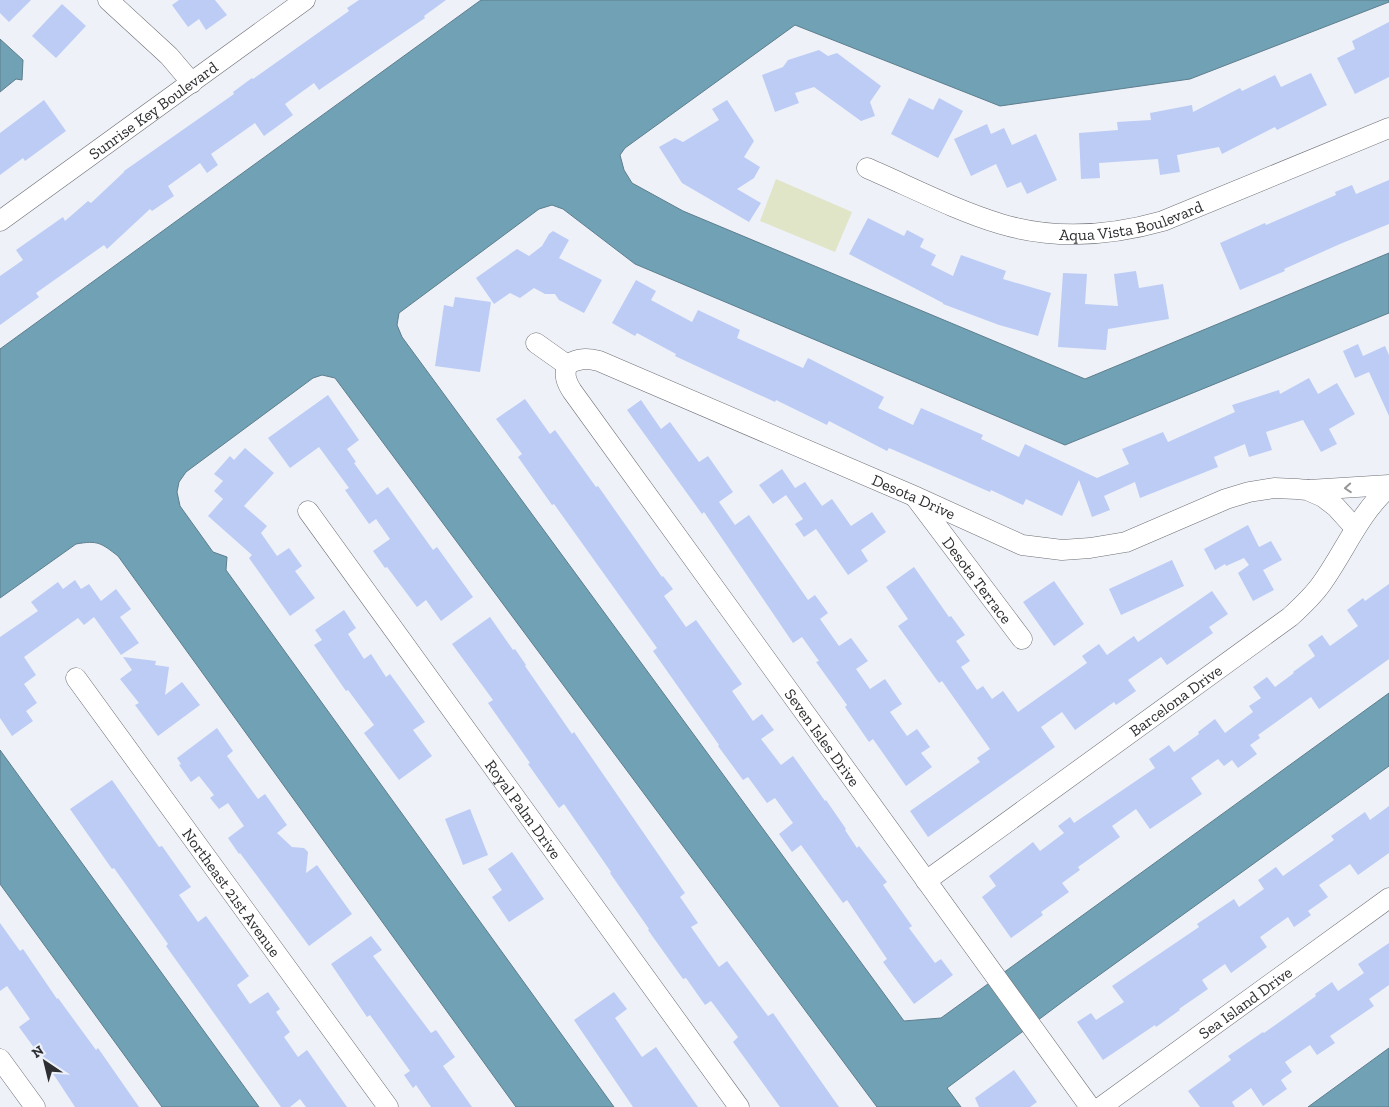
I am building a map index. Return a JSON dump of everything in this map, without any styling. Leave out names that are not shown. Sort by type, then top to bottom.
[{"type":"street","points":[[108,0],[169,56],[192,83]]},
{"type":"street","name":"Sunrise Key Boulevard","points":[[0,221],[305,0]]},
{"type":"street","name":"Aqua Vista Boulevard","points":[[867,168],[962,210],[1002,224],[1040,232],[1099,234],[1140,228],[1163,221],[1389,128]]},
{"type":"street","points":[[536,344],[567,365]]},
{"type":"street","name":"Desota Drive","points":[[567,365],[578,359],[600,361],[914,496],[1022,545],[1062,550],[1126,542],[1214,504],[1249,492],[1274,488],[1307,490],[1389,486]]},
{"type":"street","name":"Seven Isles Drive","points":[[567,365],[565,372],[566,382],[572,391],[1090,1107]]},
{"type":"street","name":"Barcelona Drive","points":[[926,881],[1290,617],[1313,595],[1355,528],[1373,503],[1389,486]]},
{"type":"street","name":"Desota Drive","points":[[1307,490],[1329,501],[1355,528]]},
{"type":"street","name":"Desota Terrace","points":[[914,496],[1022,639]]},
{"type":"street","name":"Royal Palm Drive","points":[[308,511],[739,1107]]},
{"type":"street","name":"Northeast 21st Avenue","points":[[76,678],[388,1107]]},
{"type":"street","name":"Sea Island Drive","points":[[1101,1107],[1389,898]]},
{"type":"street","points":[[0,1059],[34,1107]]},
{"type":"green space","points":[[776,179],[852,212],[835,252],[760,221]]},
{"type":"water","points":[[481,0],[1389,0],[1389,2],[1190,79],[1000,106],[795,25],[625,148],[620,155],[624,170],[632,183],[683,211],[1085,379],[1389,253],[1389,313],[1065,445],[635,264],[563,209],[552,205],[539,209],[399,313],[397,325],[402,337],[904,1021],[941,1018],[1389,693],[1389,766],[1073,994],[947,1088],[961,1107],[877,1107],[335,378],[322,375],[313,378],[186,472],[179,482],[177,492],[180,506],[213,552],[227,557],[226,570],[614,1107],[516,1107],[118,556],[99,544],[89,542],[76,544],[0,598],[0,349]]},
{"type":"water","points":[[0,39],[23,60],[22,80],[16,79],[0,92]]},
{"type":"water","points":[[0,750],[259,1107],[162,1107],[0,884]]},
{"type":"water","points":[[1389,1048],[1389,1107],[1308,1107]]},
{"type":"building","points":[[0,0],[31,0],[9,22],[0,13]]},
{"type":"building","points":[[179,0],[215,0],[227,15],[206,30],[199,19],[188,27],[172,5]]},
{"type":"building","points":[[359,0],[446,0],[424,16],[425,18],[319,90],[314,83],[285,104],[293,115],[264,136],[255,123],[211,154],[218,165],[207,173],[200,163],[168,186],[174,196],[152,211],[150,209],[107,249],[104,245],[36,293],[39,297],[0,325],[0,276],[23,260],[16,250],[63,217],[65,221],[88,201],[91,203],[124,171],[234,94],[233,92],[252,78],[349,11],[347,8]]},
{"type":"building","points":[[62,4],[86,26],[56,58],[32,36]]},
{"type":"building","points":[[1389,22],[1389,77],[1355,94],[1337,58],[1355,49],[1352,41]]},
{"type":"building","points":[[819,50],[828,56],[837,53],[881,86],[870,102],[875,116],[861,121],[814,87],[795,93],[799,103],[775,112],[762,75],[783,67],[788,60]]},
{"type":"building","points":[[1311,73],[1327,105],[1277,130],[1275,127],[1222,154],[1219,147],[1177,155],[1180,172],[1160,175],[1158,159],[1099,163],[1100,178],[1081,179],[1079,133],[1118,130],[1117,122],[1151,120],[1150,113],[1192,105],[1193,112],[1240,88],[1242,91],[1275,75],[1281,87]]},
{"type":"building","points":[[909,98],[933,110],[939,98],[963,111],[938,158],[891,134]]},
{"type":"building","points":[[44,100],[66,131],[25,161],[23,158],[0,175],[0,133]]},
{"type":"building","points":[[727,100],[754,141],[744,157],[760,167],[754,178],[737,189],[761,203],[749,222],[682,183],[659,147],[675,138],[683,142],[719,120],[712,109]]},
{"type":"building","points":[[987,124],[991,134],[1004,128],[1012,145],[1036,134],[1057,180],[1027,194],[1021,182],[1007,188],[996,164],[971,176],[954,139]]},
{"type":"building","points":[[1389,180],[1389,224],[1340,244],[1284,269],[1285,271],[1240,290],[1220,243],[1336,195],[1335,192],[1352,185],[1356,194]]},
{"type":"building","points":[[868,218],[904,236],[907,230],[924,239],[920,247],[936,255],[931,265],[953,276],[961,255],[1006,271],[1003,279],[1051,293],[1038,336],[999,325],[943,304],[849,254]]},
{"type":"building","points":[[553,231],[569,240],[559,258],[602,280],[584,313],[559,300],[555,294],[545,294],[534,288],[520,298],[510,293],[494,304],[476,278],[517,249],[529,256],[542,246]]},
{"type":"building","points":[[1136,271],[1139,288],[1163,284],[1169,319],[1108,329],[1106,350],[1058,347],[1063,273],[1087,274],[1085,304],[1118,306],[1114,274]]},
{"type":"building","points":[[636,280],[656,291],[651,300],[692,322],[698,310],[740,330],[737,338],[803,368],[808,358],[884,397],[878,408],[913,425],[921,408],[983,435],[981,439],[1019,457],[1025,444],[1097,478],[1129,464],[1122,449],[1163,432],[1168,442],[1235,412],[1232,405],[1279,390],[1280,394],[1309,378],[1318,394],[1337,383],[1355,414],[1329,429],[1337,444],[1321,452],[1303,420],[1266,432],[1272,450],[1249,457],[1245,444],[1214,457],[1218,467],[1140,498],[1135,482],[1104,496],[1110,510],[1092,517],[1079,480],[1062,516],[1026,499],[1023,505],[889,448],[887,451],[829,421],[827,425],[776,400],[775,402],[675,356],[676,354],[637,333],[635,336],[612,323]]},
{"type":"building","points":[[455,297],[491,302],[480,372],[435,366],[444,305],[453,307]]},
{"type":"building","points":[[1358,344],[1363,356],[1385,346],[1389,355],[1389,416],[1369,372],[1355,378],[1343,351]]},
{"type":"building","points":[[328,395],[359,440],[347,449],[356,462],[354,463],[377,495],[388,487],[433,550],[437,547],[473,597],[441,621],[426,600],[417,607],[373,551],[390,539],[376,519],[369,524],[345,490],[349,488],[319,447],[290,468],[268,438]]},
{"type":"building","points":[[525,399],[550,434],[555,430],[596,487],[598,486],[662,577],[673,589],[664,596],[686,627],[696,620],[742,684],[732,691],[753,721],[762,714],[774,730],[761,739],[781,765],[793,756],[826,800],[857,848],[859,846],[887,882],[883,885],[912,926],[909,928],[935,963],[941,959],[953,975],[914,1004],[883,962],[887,959],[847,900],[843,903],[801,845],[792,852],[779,834],[793,823],[775,798],[767,803],[748,777],[743,780],[653,651],[657,648],[518,457],[522,454],[496,419]]},
{"type":"building","points":[[641,400],[661,429],[670,422],[699,462],[708,456],[733,492],[719,502],[735,525],[749,515],[808,600],[815,595],[828,613],[820,619],[839,646],[851,638],[868,661],[856,669],[870,689],[885,679],[902,704],[890,712],[907,736],[917,729],[930,747],[921,753],[932,767],[906,786],[873,739],[869,742],[845,707],[847,705],[816,662],[819,661],[802,637],[793,643],[704,512],[702,514],[627,410]]},
{"type":"building","points":[[245,448],[274,473],[244,506],[267,526],[261,533],[277,556],[289,548],[302,566],[295,571],[315,598],[290,616],[249,558],[252,555],[208,516],[223,499],[214,491],[223,481],[214,474],[230,456],[234,460]]},
{"type":"building","points":[[782,469],[795,488],[805,482],[822,506],[832,499],[851,526],[872,512],[886,532],[861,550],[868,561],[848,575],[816,529],[804,537],[795,524],[803,519],[786,495],[773,504],[759,485]]},
{"type":"building","points":[[1248,525],[1259,547],[1271,541],[1282,560],[1263,570],[1274,590],[1253,601],[1238,573],[1249,565],[1244,558],[1226,566],[1225,564],[1215,570],[1204,549]]},
{"type":"building","points":[[1172,560],[1184,586],[1121,615],[1109,589]]},
{"type":"building","points":[[914,567],[949,617],[951,616],[965,635],[956,641],[970,661],[961,667],[977,690],[983,686],[992,699],[1003,691],[1018,712],[1087,663],[1082,656],[1099,644],[1107,655],[1134,636],[1138,642],[1212,591],[1228,614],[1209,627],[1213,633],[1167,665],[1161,657],[1128,680],[1136,691],[1116,705],[1114,702],[1075,730],[1062,712],[1041,727],[1055,747],[928,837],[910,811],[980,762],[977,758],[990,749],[942,681],[939,683],[898,626],[908,619],[886,587]]},
{"type":"building","points":[[75,580],[81,589],[89,584],[101,601],[116,589],[131,609],[120,617],[139,643],[121,655],[94,617],[84,625],[78,618],[24,657],[36,675],[24,684],[37,703],[26,711],[33,721],[12,736],[0,718],[0,637],[38,611],[31,602],[58,582],[63,589]]},
{"type":"building","points":[[1054,581],[1084,624],[1054,646],[1023,602]]},
{"type":"building","points":[[1389,584],[1389,659],[1319,709],[1311,697],[1258,735],[1260,738],[1250,745],[1257,754],[1238,768],[1232,760],[1224,766],[1218,759],[1191,778],[1202,794],[1150,829],[1136,809],[1112,826],[1120,837],[1078,867],[1080,870],[1062,883],[1069,892],[1041,912],[1043,915],[1011,938],[982,897],[996,886],[989,876],[1033,842],[1040,851],[1064,833],[1058,826],[1070,817],[1074,823],[1155,768],[1149,759],[1169,745],[1174,752],[1199,734],[1198,732],[1215,719],[1225,733],[1253,712],[1249,706],[1261,698],[1253,687],[1267,677],[1275,687],[1315,656],[1308,645],[1322,635],[1330,646],[1358,626],[1347,610],[1363,598],[1365,601]]},
{"type":"building","points":[[344,610],[356,628],[348,634],[364,659],[371,654],[386,677],[390,674],[425,722],[413,730],[432,756],[399,780],[364,733],[374,725],[348,690],[346,691],[314,645],[322,640],[315,630]]},
{"type":"building","points":[[490,617],[513,650],[515,649],[572,734],[574,732],[685,893],[680,897],[698,923],[691,927],[719,967],[727,961],[768,1016],[773,1013],[839,1107],[780,1107],[733,1042],[738,1037],[711,1001],[705,1005],[686,978],[683,979],[564,804],[559,808],[488,703],[493,700],[452,644]]},
{"type":"building","points":[[123,657],[156,661],[155,665],[169,667],[165,695],[182,682],[200,705],[158,736],[135,705],[139,703],[120,679],[132,670]]},
{"type":"building","points":[[217,728],[233,751],[227,756],[258,799],[265,794],[287,825],[277,833],[292,847],[304,848],[308,852],[306,873],[317,865],[352,914],[309,946],[228,838],[244,826],[228,803],[219,809],[210,798],[214,795],[199,776],[191,782],[179,765],[181,764],[177,758]]},
{"type":"building","points":[[112,780],[159,847],[162,846],[191,887],[179,895],[198,922],[206,916],[249,976],[237,985],[250,1004],[268,992],[280,1009],[276,1012],[290,1032],[284,1037],[298,1057],[307,1050],[347,1107],[306,1107],[300,1099],[290,1107],[281,1107],[166,946],[168,944],[70,809]]},
{"type":"building","points":[[1389,806],[1389,853],[1358,875],[1350,864],[1319,885],[1328,897],[1308,911],[1311,915],[1294,927],[1288,917],[1260,937],[1267,947],[1231,973],[1225,964],[1202,980],[1208,989],[1156,1027],[1155,1025],[1103,1060],[1077,1022],[1091,1013],[1096,1020],[1124,1002],[1112,986],[1199,927],[1197,924],[1234,899],[1239,907],[1264,889],[1258,880],[1276,867],[1283,876],[1334,840],[1331,836],[1365,812],[1370,820]]},
{"type":"building","points":[[470,809],[488,855],[463,865],[445,819]]},
{"type":"building","points":[[512,852],[544,899],[509,922],[492,897],[502,890],[488,869]]},
{"type":"building","points":[[0,923],[20,951],[23,949],[57,999],[96,1050],[98,1048],[139,1107],[75,1107],[19,1027],[30,1019],[7,986],[0,991]]},
{"type":"building","points":[[371,936],[382,950],[373,956],[431,1033],[436,1030],[455,1057],[443,1066],[472,1107],[431,1107],[416,1085],[413,1088],[404,1075],[410,1071],[370,1015],[367,1017],[331,964]]},
{"type":"building","points":[[1389,943],[1389,985],[1369,999],[1374,1006],[1330,1036],[1335,1043],[1317,1055],[1310,1045],[1285,1062],[1292,1072],[1281,1080],[1287,1089],[1263,1106],[1251,1088],[1232,1102],[1235,1107],[1200,1107],[1188,1091],[1231,1060],[1228,1056],[1316,996],[1315,994],[1332,982],[1338,991],[1364,973],[1358,964]]},
{"type":"building","points":[[614,992],[627,1009],[615,1018],[642,1057],[656,1047],[698,1107],[633,1107],[574,1020]]},
{"type":"building","points":[[1014,1070],[1037,1102],[1030,1107],[979,1107],[975,1098]]}]
